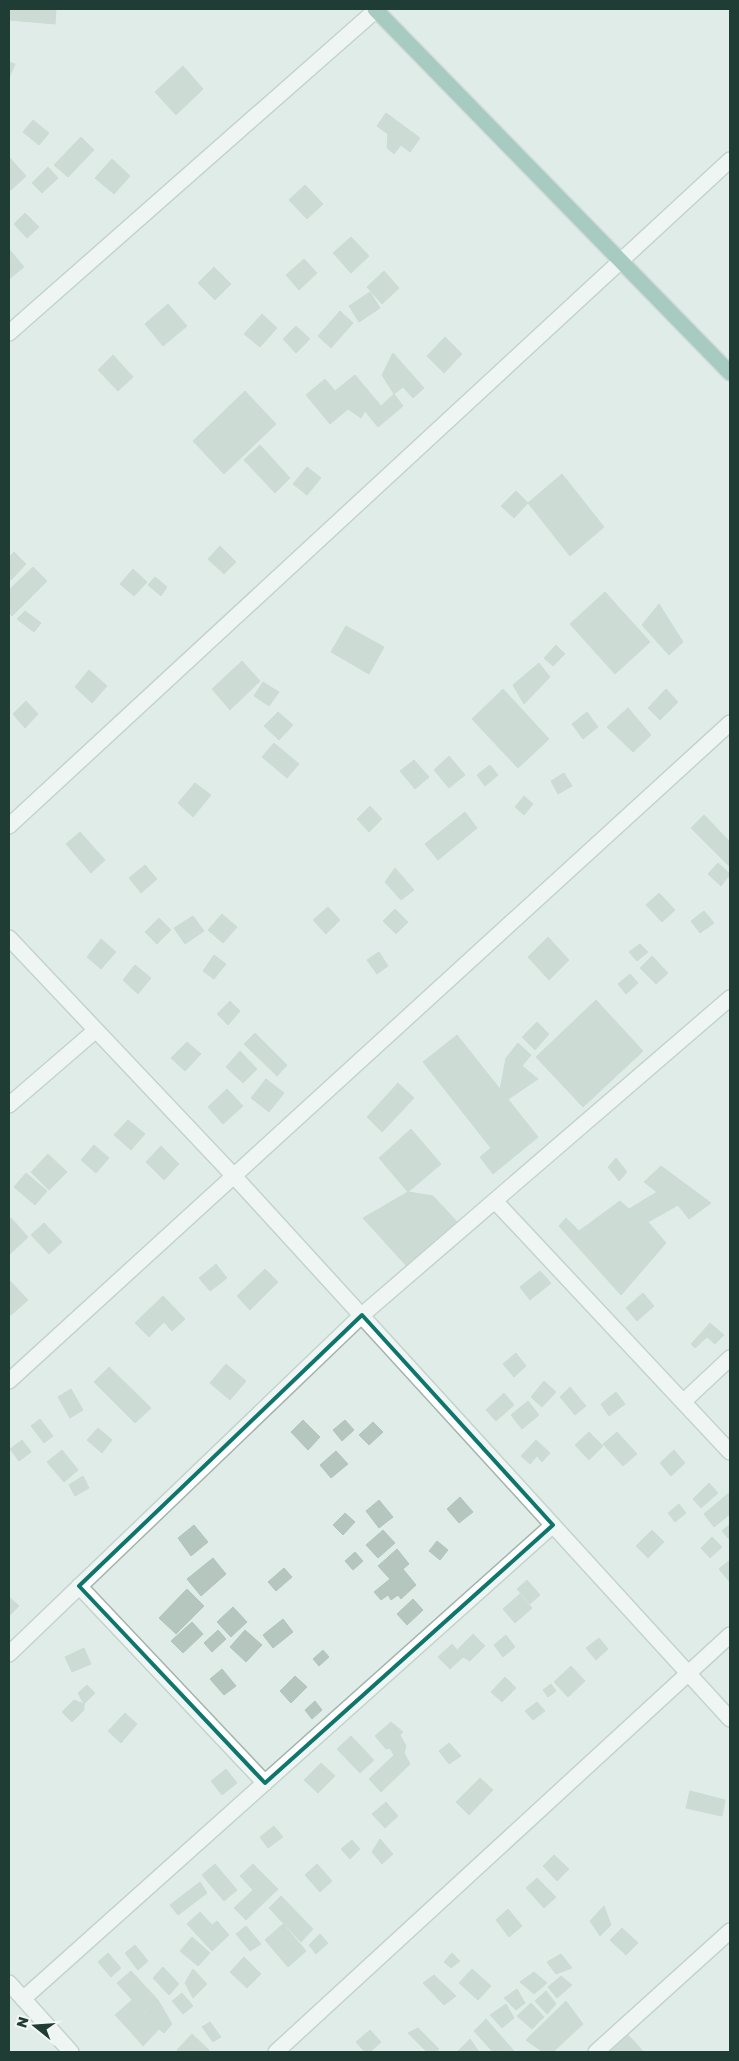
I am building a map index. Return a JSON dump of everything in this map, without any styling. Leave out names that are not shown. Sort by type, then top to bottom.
[{"type":"main road","points":[[376,9],[730,373]]},
{"type":"street","points":[[9,333],[376,9]]},
{"type":"street","points":[[9,826],[730,160]]},
{"type":"street","points":[[9,1381],[730,722]]},
{"type":"street","points":[[9,938],[234,1176],[730,1719]]},
{"type":"street","points":[[9,1654],[362,1315],[730,998]]},
{"type":"street","points":[[9,1105],[96,1030]]},
{"type":"street","points":[[495,1200],[730,1452]]},
{"type":"street","points":[[683,1402],[730,1358]]},
{"type":"street","points":[[23,1999],[554,1525]]},
{"type":"street","points":[[79,1586],[264,1783]]},
{"type":"street","points":[[276,2052],[730,1635]]},
{"type":"street","points":[[596,2052],[730,1931]]},
{"type":"street","points":[[9,1983],[71,2052]]},
{"type":"highlighted area","points":[[362,1315],[553,1525],[265,1783],[79,1586]]},
{"type":"building","points":[[9,9],[56,9],[55,24],[9,20]]},
{"type":"building","points":[[9,62],[15,64],[9,78]]},
{"type":"building","points":[[183,66],[203,89],[176,115],[155,92]]},
{"type":"building","points":[[386,113],[420,138],[410,152],[401,145],[394,154],[387,148],[388,134],[377,126]]},
{"type":"building","points":[[33,120],[49,133],[39,145],[23,132]]},
{"type":"building","points":[[81,137],[94,150],[68,177],[54,165]]},
{"type":"building","points":[[9,157],[26,176],[11,190],[9,187]]},
{"type":"building","points":[[112,159],[130,176],[114,194],[95,178]]},
{"type":"building","points":[[48,167],[58,178],[42,193],[32,183]]},
{"type":"building","points":[[305,185],[323,204],[307,219],[289,200]]},
{"type":"building","points":[[25,213],[39,227],[27,238],[14,224]]},
{"type":"building","points":[[351,237],[369,256],[351,273],[333,253]]},
{"type":"building","points":[[9,249],[24,267],[9,279]]},
{"type":"building","points":[[304,259],[317,273],[299,290],[286,275]]},
{"type":"building","points":[[214,267],[231,284],[215,300],[198,283]]},
{"type":"building","points":[[384,271],[399,288],[382,304],[367,287]]},
{"type":"building","points":[[370,292],[380,308],[359,322],[349,306]]},
{"type":"building","points":[[168,304],[187,326],[163,346],[145,324]]},
{"type":"building","points":[[340,311],[353,323],[331,348],[318,336]]},
{"type":"building","points":[[262,314],[277,328],[260,347],[244,334]]},
{"type":"building","points":[[296,326],[310,339],[296,353],[283,339]]},
{"type":"building","points":[[445,337],[462,354],[444,373],[427,356]]},
{"type":"building","points":[[393,353],[424,388],[413,398],[403,387],[394,394],[382,375]]},
{"type":"building","points":[[113,355],[133,377],[118,391],[98,370]]},
{"type":"building","points":[[355,375],[381,406],[394,394],[403,406],[378,427],[365,411],[361,418],[348,409],[330,424],[306,395],[325,379],[335,391]]},
{"type":"building","points":[[245,391],[276,424],[224,474],[193,441]]},
{"type":"building","points":[[260,445],[290,478],[275,493],[244,460]]},
{"type":"building","points":[[307,467],[321,478],[307,495],[293,484]]},
{"type":"building","points":[[562,474],[604,527],[570,556],[528,503]]},
{"type":"building","points":[[516,491],[528,503],[514,518],[501,506]]},
{"type":"building","points":[[220,546],[236,562],[224,574],[208,559]]},
{"type":"building","points":[[14,552],[26,564],[11,580],[9,577],[9,557]]},
{"type":"building","points":[[33,567],[47,581],[12,616],[9,612],[9,590]]},
{"type":"building","points":[[133,569],[147,582],[134,596],[120,584]]},
{"type":"building","points":[[155,577],[167,587],[161,596],[148,585]]},
{"type":"building","points":[[605,592],[650,642],[615,674],[570,624]]},
{"type":"building","points":[[659,604],[683,642],[669,655],[642,625]]},
{"type":"building","points":[[25,611],[41,623],[34,632],[17,619]]},
{"type":"building","points":[[346,626],[384,647],[369,674],[331,652]]},
{"type":"building","points":[[556,645],[565,654],[553,666],[544,658]]},
{"type":"building","points":[[242,661],[260,681],[230,710],[212,689]]},
{"type":"building","points":[[539,663],[550,677],[524,704],[513,685]]},
{"type":"building","points":[[89,670],[107,686],[92,703],[75,687]]},
{"type":"building","points":[[263,682],[279,692],[269,706],[254,696]]},
{"type":"building","points":[[503,689],[549,739],[518,768],[472,719]]},
{"type":"building","points":[[666,689],[678,702],[660,720],[648,708]]},
{"type":"building","points":[[26,701],[38,714],[25,728],[13,714]]},
{"type":"building","points":[[628,708],[651,735],[633,752],[607,727]]},
{"type":"building","points":[[278,712],[293,725],[279,740],[264,726]]},
{"type":"building","points":[[587,712],[598,727],[583,739],[572,724]]},
{"type":"building","points":[[274,743],[299,764],[287,778],[262,757]]},
{"type":"building","points":[[449,756],[465,775],[449,788],[434,770]]},
{"type":"building","points":[[414,760],[429,777],[415,789],[400,771]]},
{"type":"building","points":[[490,765],[498,775],[485,786],[477,775]]},
{"type":"building","points":[[564,773],[572,786],[558,794],[551,781]]},
{"type":"building","points":[[195,783],[211,795],[193,817],[178,803]]},
{"type":"building","points":[[524,796],[533,804],[524,815],[515,807]]},
{"type":"building","points":[[370,806],[382,819],[369,832],[357,819]]},
{"type":"building","points":[[465,812],[477,828],[438,860],[425,844]]},
{"type":"building","points":[[704,815],[730,842],[730,867],[691,828]]},
{"type":"building","points":[[80,832],[105,860],[91,873],[66,844]]},
{"type":"building","points":[[718,863],[730,874],[721,886],[708,874]]},
{"type":"building","points":[[145,865],[157,879],[141,893],[129,878]]},
{"type":"building","points":[[395,868],[414,890],[401,900],[385,882]]},
{"type":"building","points":[[659,893],[675,910],[662,922],[646,905]]},
{"type":"building","points":[[328,907],[340,920],[326,934],[313,920]]},
{"type":"building","points":[[395,909],[408,922],[396,934],[383,921]]},
{"type":"building","points":[[704,911],[714,923],[700,933],[691,921]]},
{"type":"building","points":[[222,914],[237,927],[223,943],[208,930]]},
{"type":"building","points":[[193,916],[204,931],[185,944],[174,928]]},
{"type":"building","points":[[159,918],[171,930],[157,944],[145,932]]},
{"type":"building","points":[[548,937],[569,960],[549,980],[528,957]]},
{"type":"building","points":[[101,939],[116,952],[101,969],[87,957]]},
{"type":"building","points":[[640,944],[648,952],[637,961],[629,952]]},
{"type":"building","points":[[379,952],[388,966],[377,974],[367,960]]},
{"type":"building","points":[[214,955],[226,964],[214,979],[203,971]]},
{"type":"building","points":[[652,956],[668,973],[656,984],[640,968]]},
{"type":"building","points":[[135,965],[151,978],[138,994],[123,980]]},
{"type":"building","points":[[630,974],[638,983],[626,994],[618,984]]},
{"type":"building","points":[[596,1000],[643,1051],[583,1107],[536,1057]]},
{"type":"building","points":[[230,1001],[240,1011],[228,1025],[217,1014]]},
{"type":"building","points":[[537,1022],[549,1034],[535,1050],[522,1037]]},
{"type":"building","points":[[255,1033],[287,1065],[277,1076],[244,1044]]},
{"type":"building","points":[[457,1035],[538,1137],[493,1174],[480,1157],[491,1148],[423,1062]]},
{"type":"building","points":[[187,1042],[201,1054],[185,1071],[171,1058]]},
{"type":"building","points":[[518,1043],[531,1055],[522,1066],[538,1079],[507,1100],[500,1090],[506,1058]]},
{"type":"building","points":[[240,1051],[257,1069],[243,1083],[226,1067]]},
{"type":"building","points":[[266,1079],[284,1093],[269,1112],[251,1098]]},
{"type":"building","points":[[398,1083],[414,1098],[382,1132],[367,1117]]},
{"type":"building","points":[[227,1089],[243,1106],[223,1124],[208,1107]]},
{"type":"building","points":[[128,1120],[145,1134],[131,1150],[114,1135]]},
{"type":"building","points":[[411,1129],[441,1164],[408,1192],[379,1158]]},
{"type":"building","points":[[94,1145],[109,1158],[96,1173],[81,1160]]},
{"type":"building","points":[[161,1146],[179,1164],[164,1180],[146,1162]]},
{"type":"building","points":[[48,1154],[67,1172],[49,1190],[31,1172]]},
{"type":"building","points":[[616,1158],[627,1172],[619,1181],[608,1167]]},
{"type":"building","points":[[661,1166],[711,1203],[689,1219],[678,1205],[648,1222],[666,1243],[621,1295],[559,1226],[566,1218],[579,1231],[620,1201],[629,1209],[657,1192],[644,1182]]},
{"type":"building","points":[[26,1173],[47,1191],[35,1205],[14,1187]]},
{"type":"building","points":[[408,1192],[433,1196],[460,1225],[411,1271],[363,1218]]},
{"type":"building","points":[[11,1218],[28,1237],[9,1255],[9,1221]]},
{"type":"building","points":[[44,1223],[62,1242],[49,1254],[31,1235]]},
{"type":"building","points":[[216,1264],[227,1278],[210,1291],[199,1278]]},
{"type":"building","points":[[265,1269],[278,1282],[250,1310],[237,1296]]},
{"type":"building","points":[[540,1271],[551,1283],[530,1300],[520,1287]]},
{"type":"building","points":[[10,1281],[28,1300],[11,1315],[9,1312]]},
{"type":"building","points":[[643,1293],[654,1306],[637,1321],[626,1308]]},
{"type":"building","points":[[163,1296],[185,1319],[172,1331],[164,1322],[149,1337],[135,1323]]},
{"type":"building","points":[[710,1323],[724,1335],[715,1344],[707,1337],[695,1348],[691,1344]]},
{"type":"building","points":[[516,1353],[526,1366],[514,1377],[503,1364]]},
{"type":"building","points":[[226,1364],[246,1381],[230,1400],[210,1383]]},
{"type":"building","points":[[109,1367],[151,1408],[135,1423],[94,1382]]},
{"type":"building","points":[[544,1381],[556,1392],[542,1407],[531,1397]]},
{"type":"building","points":[[570,1387],[586,1406],[575,1415],[560,1397]]},
{"type":"building","points":[[71,1389],[83,1410],[70,1418],[58,1397]]},
{"type":"building","points":[[616,1392],[625,1404],[609,1416],[601,1404]]},
{"type":"building","points":[[504,1393],[514,1405],[496,1421],[486,1410]]},
{"type":"building","points":[[528,1401],[539,1415],[522,1429],[511,1415]]},
{"type":"building","points":[[40,1419],[53,1436],[44,1443],[31,1426]]},
{"type":"building","points":[[303,1420],[320,1437],[308,1450],[291,1432]]},
{"type":"building","points":[[345,1420],[354,1430],[342,1441],[333,1430]]},
{"type":"building","points":[[373,1422],[383,1432],[369,1445],[359,1435]]},
{"type":"building","points":[[98,1428],[112,1440],[102,1453],[87,1440]]},
{"type":"building","points":[[589,1432],[603,1446],[589,1460],[575,1445]]},
{"type":"building","points":[[617,1432],[637,1454],[623,1466],[603,1444]]},
{"type":"building","points":[[22,1440],[31,1452],[19,1461],[10,1449]]},
{"type":"building","points":[[536,1440],[550,1453],[542,1462],[537,1456],[530,1464],[521,1456]]},
{"type":"building","points":[[62,1450],[78,1470],[64,1482],[47,1462]]},
{"type":"building","points":[[674,1450],[685,1463],[671,1476],[660,1463]]},
{"type":"building","points":[[336,1451],[348,1464],[331,1478],[320,1465]]},
{"type":"building","points":[[83,1476],[89,1488],[75,1496],[69,1485]]},
{"type":"building","points":[[709,1483],[718,1493],[701,1508],[693,1499]]},
{"type":"building","points":[[730,1492],[730,1514],[714,1527],[704,1514]]},
{"type":"building","points":[[460,1497],[473,1512],[459,1523],[447,1509]]},
{"type":"building","points":[[379,1500],[393,1517],[379,1528],[366,1511]]},
{"type":"building","points":[[679,1504],[686,1513],[675,1522],[668,1513]]},
{"type":"building","points":[[345,1513],[355,1522],[343,1535],[333,1525]]},
{"type":"building","points":[[730,1524],[730,1540],[722,1531]]},
{"type":"building","points":[[194,1525],[208,1542],[191,1556],[178,1538]]},
{"type":"building","points":[[383,1530],[395,1543],[378,1558],[366,1545]]},
{"type":"building","points":[[652,1530],[664,1542],[648,1558],[636,1546]]},
{"type":"building","points":[[712,1537],[722,1547],[710,1558],[701,1548]]},
{"type":"building","points":[[437,1541],[448,1550],[440,1560],[429,1551]]},
{"type":"building","points":[[397,1549],[409,1564],[403,1569],[416,1585],[401,1599],[398,1595],[391,1600],[388,1595],[381,1600],[374,1592],[390,1579],[378,1566]]},
{"type":"building","points":[[355,1552],[363,1561],[353,1570],[345,1561]]},
{"type":"building","points":[[213,1558],[226,1574],[201,1596],[187,1579]]},
{"type":"building","points":[[730,1560],[730,1582],[719,1569]]},
{"type":"building","points":[[284,1568],[292,1577],[276,1591],[268,1582]]},
{"type":"building","points":[[527,1580],[540,1595],[530,1604],[517,1589]]},
{"type":"building","points":[[187,1589],[204,1606],[176,1634],[159,1618]]},
{"type":"building","points":[[520,1594],[532,1608],[515,1623],[503,1609]]},
{"type":"building","points":[[9,1597],[19,1606],[10,1615],[9,1614]]},
{"type":"building","points":[[413,1599],[423,1610],[407,1625],[397,1614]]},
{"type":"building","points":[[233,1607],[247,1622],[231,1637],[217,1622]]},
{"type":"building","points":[[283,1619],[293,1632],[273,1648],[263,1635]]},
{"type":"building","points":[[192,1622],[203,1634],[183,1653],[171,1641]]},
{"type":"building","points":[[218,1630],[226,1639],[212,1652],[204,1643]]},
{"type":"building","points":[[245,1630],[262,1645],[246,1662],[230,1647]]},
{"type":"building","points":[[473,1634],[485,1646],[470,1661],[463,1657],[458,1649]]},
{"type":"building","points":[[506,1635],[515,1647],[503,1657],[494,1645]]},
{"type":"building","points":[[599,1638],[608,1649],[596,1660],[586,1648]]},
{"type":"building","points":[[452,1644],[463,1657],[450,1669],[438,1657]]},
{"type":"building","points":[[84,1648],[91,1664],[72,1672],[65,1657]]},
{"type":"building","points":[[323,1650],[329,1657],[319,1666],[313,1659]]},
{"type":"building","points":[[571,1666],[585,1681],[568,1697],[554,1682]]},
{"type":"building","points":[[222,1669],[236,1686],[224,1695],[210,1679]]},
{"type":"building","points":[[295,1676],[307,1687],[291,1703],[280,1691]]},
{"type":"building","points":[[505,1677],[516,1688],[502,1702],[491,1692]]},
{"type":"building","points":[[551,1684],[556,1691],[548,1697],[543,1690]]},
{"type":"building","points":[[87,1685],[95,1693],[84,1704],[78,1693]]},
{"type":"building","points":[[74,1700],[84,1704],[84,1710],[72,1722],[62,1712]]},
{"type":"building","points":[[315,1701],[322,1710],[312,1719],[305,1710]]},
{"type":"building","points":[[537,1702],[545,1711],[533,1720],[525,1711]]},
{"type":"building","points":[[125,1713],[137,1724],[121,1743],[108,1731]]},
{"type":"building","points":[[391,1722],[403,1732],[400,1735],[406,1746],[404,1753],[410,1764],[381,1792],[369,1779],[394,1755],[390,1748],[386,1749],[375,1736]]},
{"type":"building","points":[[351,1736],[374,1760],[360,1773],[337,1749]]},
{"type":"building","points":[[449,1743],[461,1756],[449,1764],[439,1751]]},
{"type":"building","points":[[321,1763],[335,1776],[318,1793],[304,1780]]},
{"type":"building","points":[[226,1769],[237,1783],[222,1795],[211,1781]]},
{"type":"building","points":[[480,1778],[493,1790],[469,1815],[456,1802]]},
{"type":"building","points":[[690,1791],[725,1800],[722,1816],[686,1808]]},
{"type":"building","points":[[386,1802],[398,1816],[385,1828],[372,1814]]},
{"type":"building","points":[[274,1826],[283,1837],[268,1848],[260,1837]]},
{"type":"building","points":[[380,1839],[393,1854],[382,1864],[372,1852]]},
{"type":"building","points":[[352,1840],[360,1849],[350,1859],[341,1849]]},
{"type":"building","points":[[554,1855],[569,1869],[557,1881],[543,1866]]},
{"type":"building","points":[[215,1864],[237,1890],[224,1901],[202,1875]]},
{"type":"building","points":[[253,1864],[278,1889],[246,1920],[234,1908],[253,1890],[240,1876]]},
{"type":"building","points":[[317,1864],[332,1881],[320,1892],[305,1875]]},
{"type":"building","points":[[537,1878],[556,1897],[544,1908],[526,1888]]},
{"type":"building","points":[[200,1882],[207,1893],[178,1915],[170,1905]]},
{"type":"building","points":[[281,1896],[313,1929],[301,1942],[269,1908]]},
{"type":"building","points":[[604,1906],[611,1925],[600,1936],[590,1921]]},
{"type":"building","points":[[508,1909],[522,1926],[509,1937],[496,1920]]},
{"type":"building","points":[[200,1912],[212,1925],[217,1921],[229,1935],[212,1951],[187,1924]]},
{"type":"building","points":[[283,1924],[306,1951],[288,1967],[265,1940]]},
{"type":"building","points":[[246,1926],[261,1944],[250,1951],[236,1934]]},
{"type":"building","points":[[622,1928],[638,1943],[626,1955],[610,1940]]},
{"type":"building","points":[[320,1934],[328,1943],[316,1954],[309,1945]]},
{"type":"building","points":[[192,1937],[210,1953],[198,1966],[180,1951]]},
{"type":"building","points":[[135,1945],[148,1961],[138,1970],[125,1953]]},
{"type":"building","points":[[108,1953],[121,1968],[111,1977],[98,1962]]},
{"type":"building","points":[[452,1953],[460,1961],[451,1968],[444,1962]]},
{"type":"building","points":[[561,1954],[572,1968],[556,1974],[547,1962]]},
{"type":"building","points":[[244,1957],[261,1974],[247,1988],[230,1972]]},
{"type":"building","points":[[163,1967],[179,1984],[169,1995],[153,1978]]},
{"type":"building","points":[[193,1969],[207,1984],[193,1998],[185,1983]]},
{"type":"building","points":[[472,1969],[491,1986],[478,2000],[459,1983]]},
{"type":"building","points":[[131,1971],[158,2000],[144,2013],[117,1983]]},
{"type":"building","points":[[534,1972],[547,1983],[534,1994],[520,1982]]},
{"type":"building","points":[[434,1975],[456,1996],[444,2005],[423,1983]]},
{"type":"building","points":[[561,1976],[572,1985],[557,1998],[548,1987]]},
{"type":"building","points":[[517,1989],[525,2003],[516,2010],[504,1998]]},
{"type":"building","points":[[546,1991],[556,2004],[547,2014],[535,2001]]},
{"type":"building","points":[[182,1993],[193,2006],[183,2014],[172,2001]]},
{"type":"building","points":[[132,2000],[145,2015],[129,2030],[115,2015]]},
{"type":"building","points":[[158,2000],[172,2024],[164,2033],[159,2029],[143,2046],[129,2030]]},
{"type":"building","points":[[566,2001],[583,2024],[553,2052],[543,2052],[526,2040]]},
{"type":"building","points":[[531,2003],[544,2017],[532,2029],[517,2016]]},
{"type":"building","points":[[506,2004],[514,2018],[502,2028],[490,2015]]},
{"type":"building","points":[[486,2019],[514,2051],[493,2052],[474,2031]]},
{"type":"building","points":[[210,2022],[221,2037],[213,2042],[202,2027]]},
{"type":"building","points":[[418,2028],[439,2049],[436,2052],[427,2052],[408,2033]]},
{"type":"building","points":[[370,2030],[381,2042],[370,2052],[365,2052],[356,2042]]},
{"type":"building","points":[[192,2034],[209,2050],[207,2052],[179,2052],[177,2050]]},
{"type":"building","points":[[628,2035],[644,2052],[608,2052]]},
{"type":"building","points":[[470,2039],[479,2052],[457,2052]]}]
